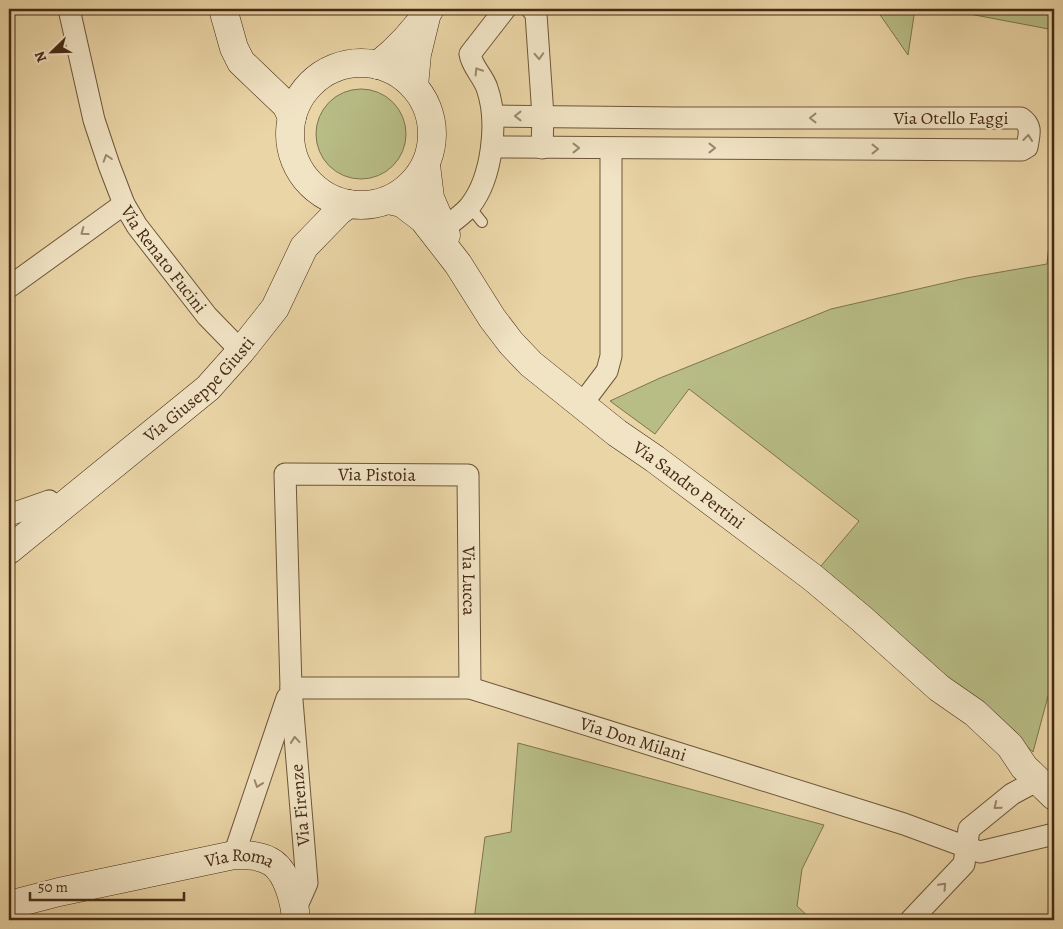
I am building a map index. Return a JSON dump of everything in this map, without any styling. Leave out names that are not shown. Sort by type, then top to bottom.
[{"type":"street","points":[[69,9],[94,120],[124,204]]},
{"type":"street","points":[[223,9],[234,48],[241,62],[286,105],[292,117]]},
{"type":"street","points":[[444,229],[476,214],[482,184],[493,147],[493,116],[487,87],[471,60],[470,54],[505,9]]},
{"type":"street","points":[[532,9],[536,14],[543,116],[542,148]]},
{"type":"street","points":[[378,65],[411,33],[429,11]]},
{"type":"street","points":[[414,86],[417,54],[429,11]]},
{"type":"street","name":"Via Giuseppe Giusti","points":[[358,63],[378,65],[398,73],[414,86],[429,111],[433,138],[426,165],[416,180],[404,192],[390,200],[369,205],[348,204],[333,200],[308,182],[299,167],[293,151],[290,134],[292,117],[306,90],[321,76],[339,67],[358,63]]},
{"type":"street","points":[[254,74],[296,81],[321,76]]},
{"type":"street","name":"Via Otello Faggi","points":[[493,116],[1021,118],[1030,126],[1027,147],[1022,150],[493,147]]},
{"type":"street","points":[[677,118],[677,148]]},
{"type":"street","points":[[582,404],[607,371],[611,356],[611,148]]},
{"type":"street","name":"Via Sandro Pertini","points":[[426,165],[430,198],[458,264]]},
{"type":"street","name":"Via Giuseppe Giusti","points":[[308,182],[311,198],[308,243]]},
{"type":"street","name":"Via Sandro Pertini","points":[[390,200],[402,203],[423,219],[458,264],[492,318],[511,343],[531,364],[618,433],[812,578],[862,619],[939,688],[966,724],[1000,755],[1039,781]]},
{"type":"street","name":"Via Renato Fucini","points":[[9,287],[124,204],[137,226],[206,316],[241,351]]},
{"type":"street","name":"Via Giuseppe Giusti","points":[[9,550],[53,506],[208,388],[241,351],[275,308],[304,246],[348,204]]},
{"type":"street","name":"Via Pistoia","points":[[285,474],[468,475]]},
{"type":"street","name":"Via Firenze","points":[[285,474],[290,688],[307,883],[296,914]]},
{"type":"street","name":"Via Lucca","points":[[468,475],[470,688]]},
{"type":"street","name":"Via Giuseppe Giusti","points":[[9,515],[53,506]]},
{"type":"street","name":"Via Firenze","points":[[234,855],[290,688]]},
{"type":"street","name":"Via Don Milani","points":[[290,688],[470,688],[904,824],[980,852],[1054,834]]},
{"type":"street","points":[[911,920],[964,864],[968,829],[1012,794],[1039,781]]},
{"type":"street","name":"Via Roma","points":[[9,905],[59,892],[234,855],[249,855],[272,862],[280,870],[287,882],[296,914]]},
{"type":"green space","points":[[876,9],[915,9],[908,55]]},
{"type":"green space","points":[[943,9],[1054,9],[1054,30]]},
{"type":"green space","points":[[361,89],[378,93],[393,102],[402,117],[406,134],[402,151],[393,166],[378,175],[361,179],[344,175],[329,166],[320,151],[316,134],[320,117],[329,102],[344,93]]},
{"type":"green space","points":[[1054,195],[1054,674],[1033,752],[820,567],[859,521],[689,389],[655,434],[610,401],[660,378],[831,309],[966,278],[1047,264]]},
{"type":"green space","points":[[518,743],[824,825],[802,869],[797,906],[812,920],[474,920],[485,837],[511,832]]}]
